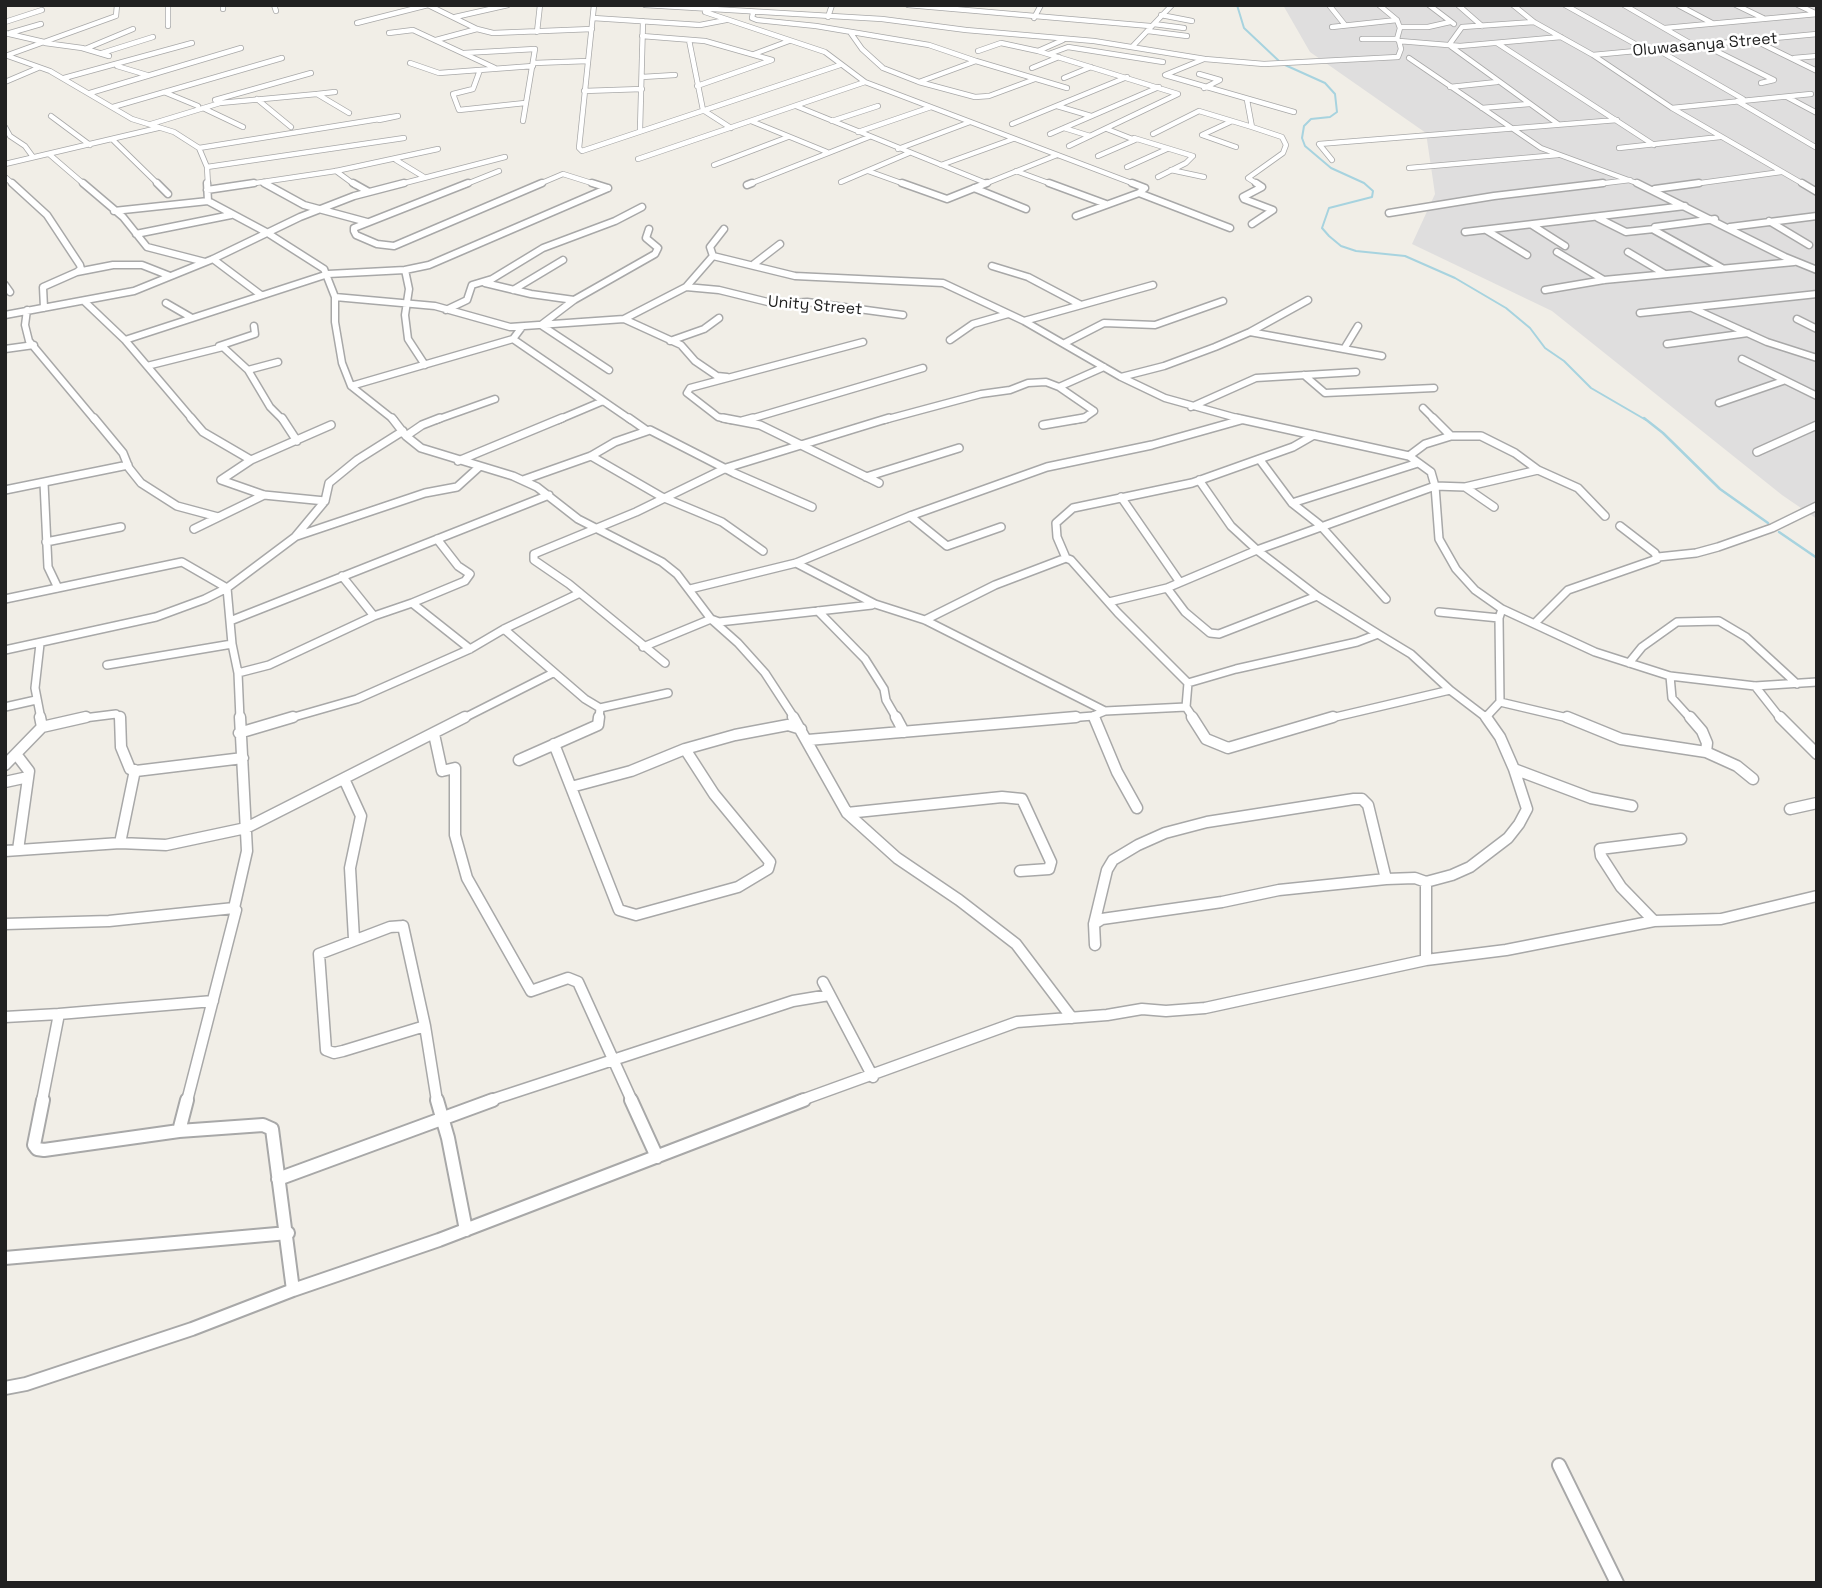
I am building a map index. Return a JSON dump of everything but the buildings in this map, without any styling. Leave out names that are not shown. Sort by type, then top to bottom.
[{"type":"street","points":[[7,55],[116,16],[117,5]]},
{"type":"street","points":[[168,5],[168,26]]},
{"type":"street","points":[[404,5],[410,9]]},
{"type":"street","points":[[358,23],[428,5],[477,29],[498,34],[592,29]]},
{"type":"street","points":[[454,18],[508,5]]},
{"type":"street","points":[[537,32],[540,5]]},
{"type":"street","points":[[594,5],[579,148],[582,151],[840,65]]},
{"type":"street","points":[[645,5],[776,15],[882,19],[965,30],[1066,38],[1205,59],[1272,64],[1408,58]]},
{"type":"street","points":[[776,15],[781,5]]},
{"type":"street","points":[[828,17],[832,5]]},
{"type":"street","points":[[908,5],[984,14],[1184,28]]},
{"type":"street","points":[[1034,18],[1041,5]]},
{"type":"street","points":[[1132,47],[1172,5]]},
{"type":"street","points":[[1329,5],[1345,25]]},
{"type":"street","points":[[1379,5],[1397,20],[1400,27],[1398,40],[1408,58],[1511,130],[1541,148],[1631,180],[1688,205],[1795,262],[1817,270]]},
{"type":"street","points":[[1429,5],[1450,22],[1462,27],[1534,22]]},
{"type":"street","points":[[1458,5],[1482,26]]},
{"type":"street","points":[[1513,5],[1534,22],[1593,55],[1672,108],[1817,192]]},
{"type":"street","points":[[1565,5],[1647,51]]},
{"type":"street","points":[[1625,5],[1695,46]]},
{"type":"street","points":[[1678,5],[1713,24]]},
{"type":"street","points":[[1736,5],[1765,19]]},
{"type":"street","points":[[1798,5],[1817,14]]},
{"type":"street","points":[[697,8],[825,52],[865,82],[1144,186],[1139,193],[1076,216]]},
{"type":"street","points":[[5,22],[42,10]]},
{"type":"street","points":[[753,13],[752,18],[757,20],[937,47],[1067,88]]},
{"type":"street","points":[[976,20],[984,14]]},
{"type":"street","points":[[1665,28],[1817,14]]},
{"type":"street","points":[[1161,16],[1192,21]]},
{"type":"street","points":[[593,18],[700,25],[726,20]]},
{"type":"street","points":[[1332,27],[1397,20]]},
{"type":"street","points":[[640,130],[643,21]]},
{"type":"street","points":[[1400,27],[1450,22]]},
{"type":"street","points":[[7,33],[41,24]]},
{"type":"street","points":[[965,30],[971,25]]},
{"type":"street","points":[[1151,27],[1187,36]]},
{"type":"street","points":[[1449,45],[1462,27]]},
{"type":"street","points":[[85,49],[133,29]]},
{"type":"street","points":[[389,33],[410,29],[496,69]]},
{"type":"street","points":[[436,40],[477,29]]},
{"type":"street","points":[[850,32],[862,49],[883,68],[919,82],[982,97],[1035,79]]},
{"type":"street","points":[[7,33],[109,56]]},
{"type":"street","name":"Oluwasanya Street","points":[[1593,55],[1817,34]]},
{"type":"street","points":[[642,36],[705,41],[772,60],[697,86]]},
{"type":"street","points":[[100,54],[153,37]]},
{"type":"street","points":[[1362,39],[1449,45],[1561,37]]},
{"type":"street","points":[[1038,51],[1066,38]]},
{"type":"street","points":[[689,40],[704,110],[731,128]]},
{"type":"street","points":[[1756,40],[1817,71]]},
{"type":"street","points":[[754,54],[789,41]]},
{"type":"street","points":[[64,78],[116,66],[192,43]]},
{"type":"street","points":[[978,51],[1001,43],[1038,51],[1175,92],[1178,96],[1069,146]]},
{"type":"street","points":[[1497,43],[1654,145]]},
{"type":"street","points":[[1449,45],[1558,124]]},
{"type":"street","points":[[1705,45],[1774,80],[1761,83]]},
{"type":"street","points":[[1049,54],[1068,47],[1163,62]]},
{"type":"street","points":[[90,93],[241,48]]},
{"type":"street","points":[[464,53],[535,49],[523,121]]},
{"type":"street","points":[[1399,58],[1401,49]]},
{"type":"street","points":[[1657,50],[1745,100]]},
{"type":"street","points":[[7,55],[64,78],[132,119],[186,138],[199,148],[206,167],[208,201]]},
{"type":"street","points":[[1032,68],[1059,57]]},
{"type":"street","points":[[113,107],[282,58]]},
{"type":"street","points":[[1399,58],[1421,65]]},
{"type":"street","points":[[1792,59],[1817,58]]},
{"type":"street","points":[[1799,62],[1817,58]]},
{"type":"street","points":[[1205,59],[1165,75],[1294,112]]},
{"type":"street","points":[[410,63],[439,73],[588,61]]},
{"type":"street","points":[[919,82],[976,61]]},
{"type":"street","points":[[116,66],[149,76]]},
{"type":"street","points":[[1064,78],[1091,67]]},
{"type":"street","points":[[5,82],[38,68]]},
{"type":"street","points":[[480,70],[473,89],[453,94],[459,110],[525,103]]},
{"type":"street","points":[[149,124],[238,91],[311,73]]},
{"type":"street","points":[[1199,74],[1220,80],[1203,88]]},
{"type":"street","points":[[642,77],[674,75]]},
{"type":"street","points":[[1012,124],[1127,77]]},
{"type":"street","points":[[638,159],[865,82]]},
{"type":"street","points":[[1450,87],[1497,82]]},
{"type":"street","points":[[1050,134],[1159,87]]},
{"type":"street","points":[[584,91],[642,89]]},
{"type":"street","points":[[164,92],[243,127]]},
{"type":"street","points":[[200,107],[335,92]]},
{"type":"street","points":[[1672,108],[1811,93]]},
{"type":"street","points":[[317,94],[349,113]]},
{"type":"street","points":[[1786,96],[1817,113]]},
{"type":"street","points":[[257,99],[290,127]]},
{"type":"street","points":[[1247,100],[1252,127]]},
{"type":"street","points":[[1735,101],[1817,148]]},
{"type":"street","points":[[1482,108],[1529,104]]},
{"type":"street","points":[[796,106],[986,183]]},
{"type":"street","points":[[832,121],[878,106]]},
{"type":"street","points":[[1057,106],[1091,116]]},
{"type":"street","points":[[858,132],[931,107]]},
{"type":"street","points":[[1153,134],[1199,111],[1282,137],[1286,151],[1248,178],[1262,187],[1243,197],[1244,200],[1273,210],[1252,223]]},
{"type":"street","points":[[51,116],[90,145]]},
{"type":"street","points":[[199,148],[398,116],[379,120]]},
{"type":"street","points":[[1332,160],[1319,144],[1617,120]]},
{"type":"street","points":[[751,121],[827,152]]},
{"type":"street","points":[[898,149],[971,122]]},
{"type":"street","points":[[1230,122],[1202,135],[1236,147]]},
{"type":"street","points":[[5,127],[10,136],[25,146],[33,157]]},
{"type":"street","points":[[5,164],[114,141],[160,128]]},
{"type":"street","points":[[1064,128],[1090,136]]},
{"type":"street","points":[[1107,130],[1192,156],[1186,163],[1158,177]]},
{"type":"street","points":[[714,165],[788,136]]},
{"type":"street","points":[[1619,148],[1720,136]]},
{"type":"street","points":[[747,185],[869,137]]},
{"type":"street","points":[[206,167],[404,138]]},
{"type":"street","points":[[1098,156],[1132,142],[1134,138]]},
{"type":"street","points":[[941,165],[1013,139]]},
{"type":"street","points":[[114,141],[168,194]]},
{"type":"street","points":[[207,190],[336,171],[438,149]]},
{"type":"street","points":[[1127,167],[1168,149]]},
{"type":"street","points":[[841,182],[909,153]]},
{"type":"street","points":[[49,154],[114,211],[147,247],[205,262]]},
{"type":"street","points":[[868,171],[943,198],[1057,155]]},
{"type":"street","points":[[1409,168],[1560,155]]},
{"type":"street","points":[[5,315],[134,290],[213,260],[266,232],[354,196],[505,157]]},
{"type":"street","points":[[396,160],[421,177],[429,176]]},
{"type":"street","points":[[1171,170],[1204,177]]},
{"type":"street","points":[[336,171],[362,190],[374,191]]},
{"type":"street","points":[[1016,171],[1106,204]]},
{"type":"street","points":[[125,340],[328,274],[405,270],[438,262],[608,188],[562,174],[394,246],[377,244],[356,234],[354,228],[499,172]]},
{"type":"street","points":[[1653,189],[1781,172]]},
{"type":"street","points":[[5,177],[47,215],[80,265],[78,272]]},
{"type":"street","points":[[1388,213],[1494,196],[1631,180]]},
{"type":"street","points":[[264,183],[304,205],[368,223]]},
{"type":"street","points":[[974,188],[1026,209]]},
{"type":"street","points":[[1139,193],[1230,228]]},
{"type":"street","points":[[114,211],[208,201],[266,232],[324,269],[335,297],[335,322],[342,363],[351,386],[391,416],[421,448],[523,480],[549,495],[578,519],[662,562],[690,589],[711,619],[738,643],[765,673],[791,722],[801,729],[808,740],[847,813],[897,858],[959,900],[1016,944],[1072,1018]]},
{"type":"street","points":[[1465,233],[1688,205]]},
{"type":"street","points":[[446,310],[467,300],[470,286],[483,282],[539,250],[615,221],[642,207]]},
{"type":"street","points":[[136,234],[230,215]]},
{"type":"street","points":[[1729,227],[1817,216]]},
{"type":"street","points":[[1598,218],[1626,232],[1715,219]]},
{"type":"street","points":[[1769,222],[1809,245]]},
{"type":"street","points":[[1532,225],[1564,246]]},
{"type":"street","points":[[541,325],[574,300],[655,254],[658,248],[646,237],[649,229]]},
{"type":"street","points":[[713,256],[710,247],[724,229]]},
{"type":"street","points":[[1654,229],[1722,268]]},
{"type":"street","points":[[1486,230],[1527,255]]},
{"type":"street","points":[[754,264],[780,244]]},
{"type":"street","points":[[1557,252],[1604,280]]},
{"type":"street","points":[[1628,252],[1666,275]]},
{"type":"street","points":[[713,256],[795,276],[943,283],[1024,321],[1121,377],[1191,407],[1409,456],[1431,472],[1435,486],[1439,539],[1456,569],[1501,613],[1500,702],[1486,717]]},
{"type":"street","points":[[335,297],[435,306],[522,327],[624,319],[686,287],[713,256]]},
{"type":"street","points":[[213,260],[261,295]]},
{"type":"street","points":[[513,290],[563,260]]},
{"type":"street","points":[[1545,290],[1604,280],[1795,262]]},
{"type":"street","points":[[44,308],[43,287],[78,272],[113,265],[142,265],[170,276]]},
{"type":"street","points":[[992,266],[1028,277],[1081,305]]},
{"type":"street","points":[[405,270],[409,289],[408,339],[425,365]]},
{"type":"street","points":[[483,282],[574,300]]},
{"type":"street","points":[[5,285],[10,292]]},
{"type":"street","points":[[1024,321],[1153,285]]},
{"type":"street","name":"Unity Street","points":[[686,287],[719,290],[776,304],[807,302],[903,315]]},
{"type":"street","points":[[1640,313],[1817,294]]},
{"type":"street","points":[[1801,297],[1817,302]]},
{"type":"street","points":[[1121,377],[1164,366],[1250,332],[1308,300]]},
{"type":"street","points":[[84,301],[125,340],[203,432],[251,460]]},
{"type":"street","points":[[1065,343],[1104,323],[1155,325],[1198,313],[1223,301]]},
{"type":"street","points":[[166,303],[192,318]]},
{"type":"street","points":[[1690,307],[1768,342],[1817,358]]},
{"type":"street","points":[[27,310],[25,325],[32,343],[123,453],[141,483],[177,506],[218,517]]},
{"type":"street","points":[[950,340],[973,324],[1008,314]]},
{"type":"street","points":[[670,341],[704,329],[719,318]]},
{"type":"street","points":[[624,319],[681,345],[689,356],[717,376],[729,378]]},
{"type":"street","points":[[1797,319],[1817,329]]},
{"type":"street","points":[[541,325],[609,370]]},
{"type":"street","points":[[147,366],[255,334],[254,326]]},
{"type":"street","points":[[1344,349],[1358,326]]},
{"type":"street","points":[[351,386],[513,339],[522,327]]},
{"type":"street","points":[[1250,332],[1382,356]]},
{"type":"street","points":[[1667,344],[1748,333]]},
{"type":"street","points":[[513,339],[646,430]]},
{"type":"street","points":[[863,342],[690,388],[687,393],[711,414],[760,425],[879,482]]},
{"type":"street","points":[[5,349],[32,343]]},
{"type":"street","points":[[207,350],[223,347],[248,370],[270,407],[286,423],[298,441]]},
{"type":"street","points":[[1742,359],[1817,396]]},
{"type":"street","points":[[248,370],[278,362]]},
{"type":"street","points":[[1059,387],[1104,367]]},
{"type":"street","points":[[743,422],[748,418],[844,389],[923,368]]},
{"type":"street","points":[[1191,407],[1256,378],[1356,372]]},
{"type":"street","points":[[1304,375],[1325,393],[1434,388]]},
{"type":"street","points":[[1719,403],[1783,381]]},
{"type":"street","points":[[665,663],[532,557],[636,512],[726,468],[902,414],[981,394],[1010,390],[1028,383],[1046,382],[1059,387],[1094,411],[1084,418],[1043,425]]},
{"type":"street","points":[[5,650],[156,617],[188,607],[227,588],[295,537],[325,500],[329,482],[357,460],[422,425],[495,399]]},
{"type":"street","points":[[458,461],[603,401]]},
{"type":"street","points":[[1423,408],[1451,436]]},
{"type":"street","points":[[690,589],[796,563],[910,516],[1046,467],[1152,445],[1241,420]]},
{"type":"street","points":[[325,500],[264,495],[221,480],[251,460],[331,425]]},
{"type":"street","points":[[1756,452],[1817,425]]},
{"type":"street","points":[[523,480],[590,456],[615,442],[646,430],[653,430],[726,468],[812,507]]},
{"type":"street","points":[[1314,435],[1260,460],[1199,480],[1085,503],[1063,514],[1056,523],[1056,537],[1066,558],[1071,560],[1188,683],[1186,706],[1206,739],[1228,748],[1355,711],[1450,690]]},
{"type":"street","points":[[1409,456],[1425,444],[1451,436],[1481,436],[1515,453],[1538,470],[1578,488],[1605,516]]},
{"type":"street","points":[[866,477],[959,448]]},
{"type":"street","points":[[590,456],[662,497],[722,522],[763,551]]},
{"type":"street","points":[[1260,460],[1292,503],[1320,525],[1386,599]]},
{"type":"street","points":[[1292,503],[1418,463]]},
{"type":"street","points":[[5,490],[128,465]]},
{"type":"street","points":[[295,537],[425,493],[457,487],[479,467]]},
{"type":"street","points":[[1109,602],[1167,588],[1320,525],[1435,486],[1465,487],[1538,470]]},
{"type":"street","points":[[1094,924],[1102,919],[1222,902],[1279,890],[1386,879],[1415,878],[1426,882],[1470,867],[1508,838],[1527,809],[1500,737],[1486,717],[1450,690],[1411,654],[1317,596],[1257,550],[1231,526],[1199,480]]},
{"type":"street","points":[[44,484],[48,567],[58,588]]},
{"type":"street","points":[[1465,487],[1494,507]]},
{"type":"street","points":[[194,529],[264,495]]},
{"type":"street","points":[[230,621],[549,495]]},
{"type":"street","points":[[1121,497],[1179,581]]},
{"type":"street","points":[[1535,623],[1568,590],[1655,561],[1658,557],[1696,553],[1718,547],[1772,528],[1817,506]]},
{"type":"street","points":[[910,516],[947,546],[1001,527]]},
{"type":"street","points":[[1620,526],[1658,557]]},
{"type":"street","points":[[46,542],[121,527]]},
{"type":"street","points":[[238,673],[269,665],[374,616],[465,581],[471,574],[458,566],[437,539]]},
{"type":"street","points":[[925,620],[995,585],[1066,558]]},
{"type":"street","points":[[5,599],[182,562],[227,588]]},
{"type":"street","points":[[796,563],[875,604],[925,620],[1105,711]]},
{"type":"street","points":[[342,576],[374,616]]},
{"type":"street","points":[[179,1131],[236,910],[234,908],[247,852],[238,673],[232,644],[227,588]]},
{"type":"street","points":[[1167,588],[1185,612],[1210,633],[1219,634],[1317,596]]},
{"type":"street","points":[[239,733],[357,699],[470,649],[504,629],[580,593]]},
{"type":"street","points":[[412,603],[470,649]]},
{"type":"street","points":[[643,647],[711,619],[719,622],[875,604]]},
{"type":"street","points":[[818,611],[865,659],[884,689],[886,700],[904,732]]},
{"type":"street","points":[[1439,612],[1501,613],[1535,623],[1595,652],[1670,676],[1755,686],[1817,682]]},
{"type":"street","points":[[1629,663],[1643,646],[1677,622],[1719,621],[1746,637],[1797,684]]},
{"type":"street","points":[[504,629],[553,673],[600,708],[668,693]]},
{"type":"street","points":[[1188,683],[1236,669],[1357,642],[1378,634]]},
{"type":"street","points":[[40,644],[36,700],[42,727]]},
{"type":"street","points":[[107,665],[232,644]]},
{"type":"street","points":[[5,851],[120,844],[166,845],[246,828],[345,780],[352,772],[434,734],[553,673]]},
{"type":"street","points":[[1670,676],[1672,698],[1702,731],[1707,743],[1706,752]]},
{"type":"street","points":[[1755,686],[1786,725],[1817,754]]},
{"type":"street","points":[[5,707],[36,700]]},
{"type":"street","points":[[1500,702],[1559,713],[1621,739],[1706,752],[1737,766],[1753,779]]},
{"type":"street","points":[[808,740],[1093,716],[1105,711],[1186,706]]},
{"type":"street","points":[[519,760],[598,725],[600,708]]},
{"type":"street","points":[[5,765],[42,727],[81,718],[116,714],[120,717],[121,747],[130,769],[243,758]]},
{"type":"street","points":[[1093,716],[1117,772],[1137,808]]},
{"type":"street","points":[[571,787],[631,771],[685,749],[791,722]]},
{"type":"street","points":[[434,734],[442,771],[456,768],[455,835],[467,878],[531,990],[568,978],[578,982],[656,1157]]},
{"type":"street","points":[[554,744],[620,910],[636,915],[738,887],[768,869],[770,862],[714,794],[685,749]]},
{"type":"street","points":[[16,754],[29,771],[18,850]]},
{"type":"street","points":[[1514,769],[1591,798],[1632,806]]},
{"type":"street","points":[[120,844],[135,770]]},
{"type":"street","points":[[5,782],[28,777]]},
{"type":"street","points":[[345,780],[360,817],[350,868],[354,939]]},
{"type":"street","points":[[847,813],[1002,797],[1021,799],[1051,862],[1049,869],[1020,871]]},
{"type":"street","points":[[1095,945],[1094,924],[1107,870],[1113,860],[1165,833],[1207,822],[1362,799],[1368,805],[1386,879]]},
{"type":"street","points":[[1790,809],[1817,803]]},
{"type":"street","points":[[1654,921],[1621,887],[1601,856],[1600,849],[1681,839]]},
{"type":"street","points":[[1426,882],[1426,960]]},
{"type":"street","points":[[5,1388],[26,1384],[192,1329],[293,1290],[466,1230],[800,1101],[873,1077],[1017,1023],[1107,1016],[1142,1009],[1166,1011],[1205,1007],[1426,960],[1506,950],[1654,921],[1721,919],[1817,896]]},
{"type":"street","points":[[5,924],[109,921],[234,908]]},
{"type":"street","points":[[425,1026],[343,1051],[334,1053],[326,1050],[319,954],[354,939],[390,927],[402,926],[425,1026],[440,1118],[448,1138],[466,1230]]},
{"type":"street","points":[[824,982],[873,1077]]},
{"type":"street","points":[[278,1179],[440,1118],[793,1001],[829,995]]},
{"type":"street","points":[[5,1017],[212,1001]]},
{"type":"street","points":[[59,1014],[34,1139],[37,1149],[179,1131],[262,1125],[272,1129],[288,1233],[293,1290]]},
{"type":"street","points":[[5,1258],[288,1233]]},
{"type":"street","points":[[1559,1465],[1617,1583]]},
{"type":"shaded area","points":[[1283,5],[1817,5],[1817,519],[1782,495],[1552,311],[1412,244],[1435,194],[1426,133],[1310,52]]},
{"type":"waterway","points":[[1237,5],[1244,28],[1279,61]]},
{"type":"waterway","points":[[1285,65],[1325,83],[1335,94],[1337,112],[1330,117],[1311,119],[1304,126],[1302,138],[1305,146],[1331,168],[1364,183],[1373,191],[1372,197],[1329,208],[1322,228],[1329,236],[1341,246],[1356,251],[1405,256],[1455,278],[1506,308],[1530,328],[1545,348],[1564,361],[1591,388],[1646,420]]},
{"type":"waterway","points":[[1644,418],[1720,489],[1768,523]]},
{"type":"waterway","points":[[1779,532],[1817,558]]}]
